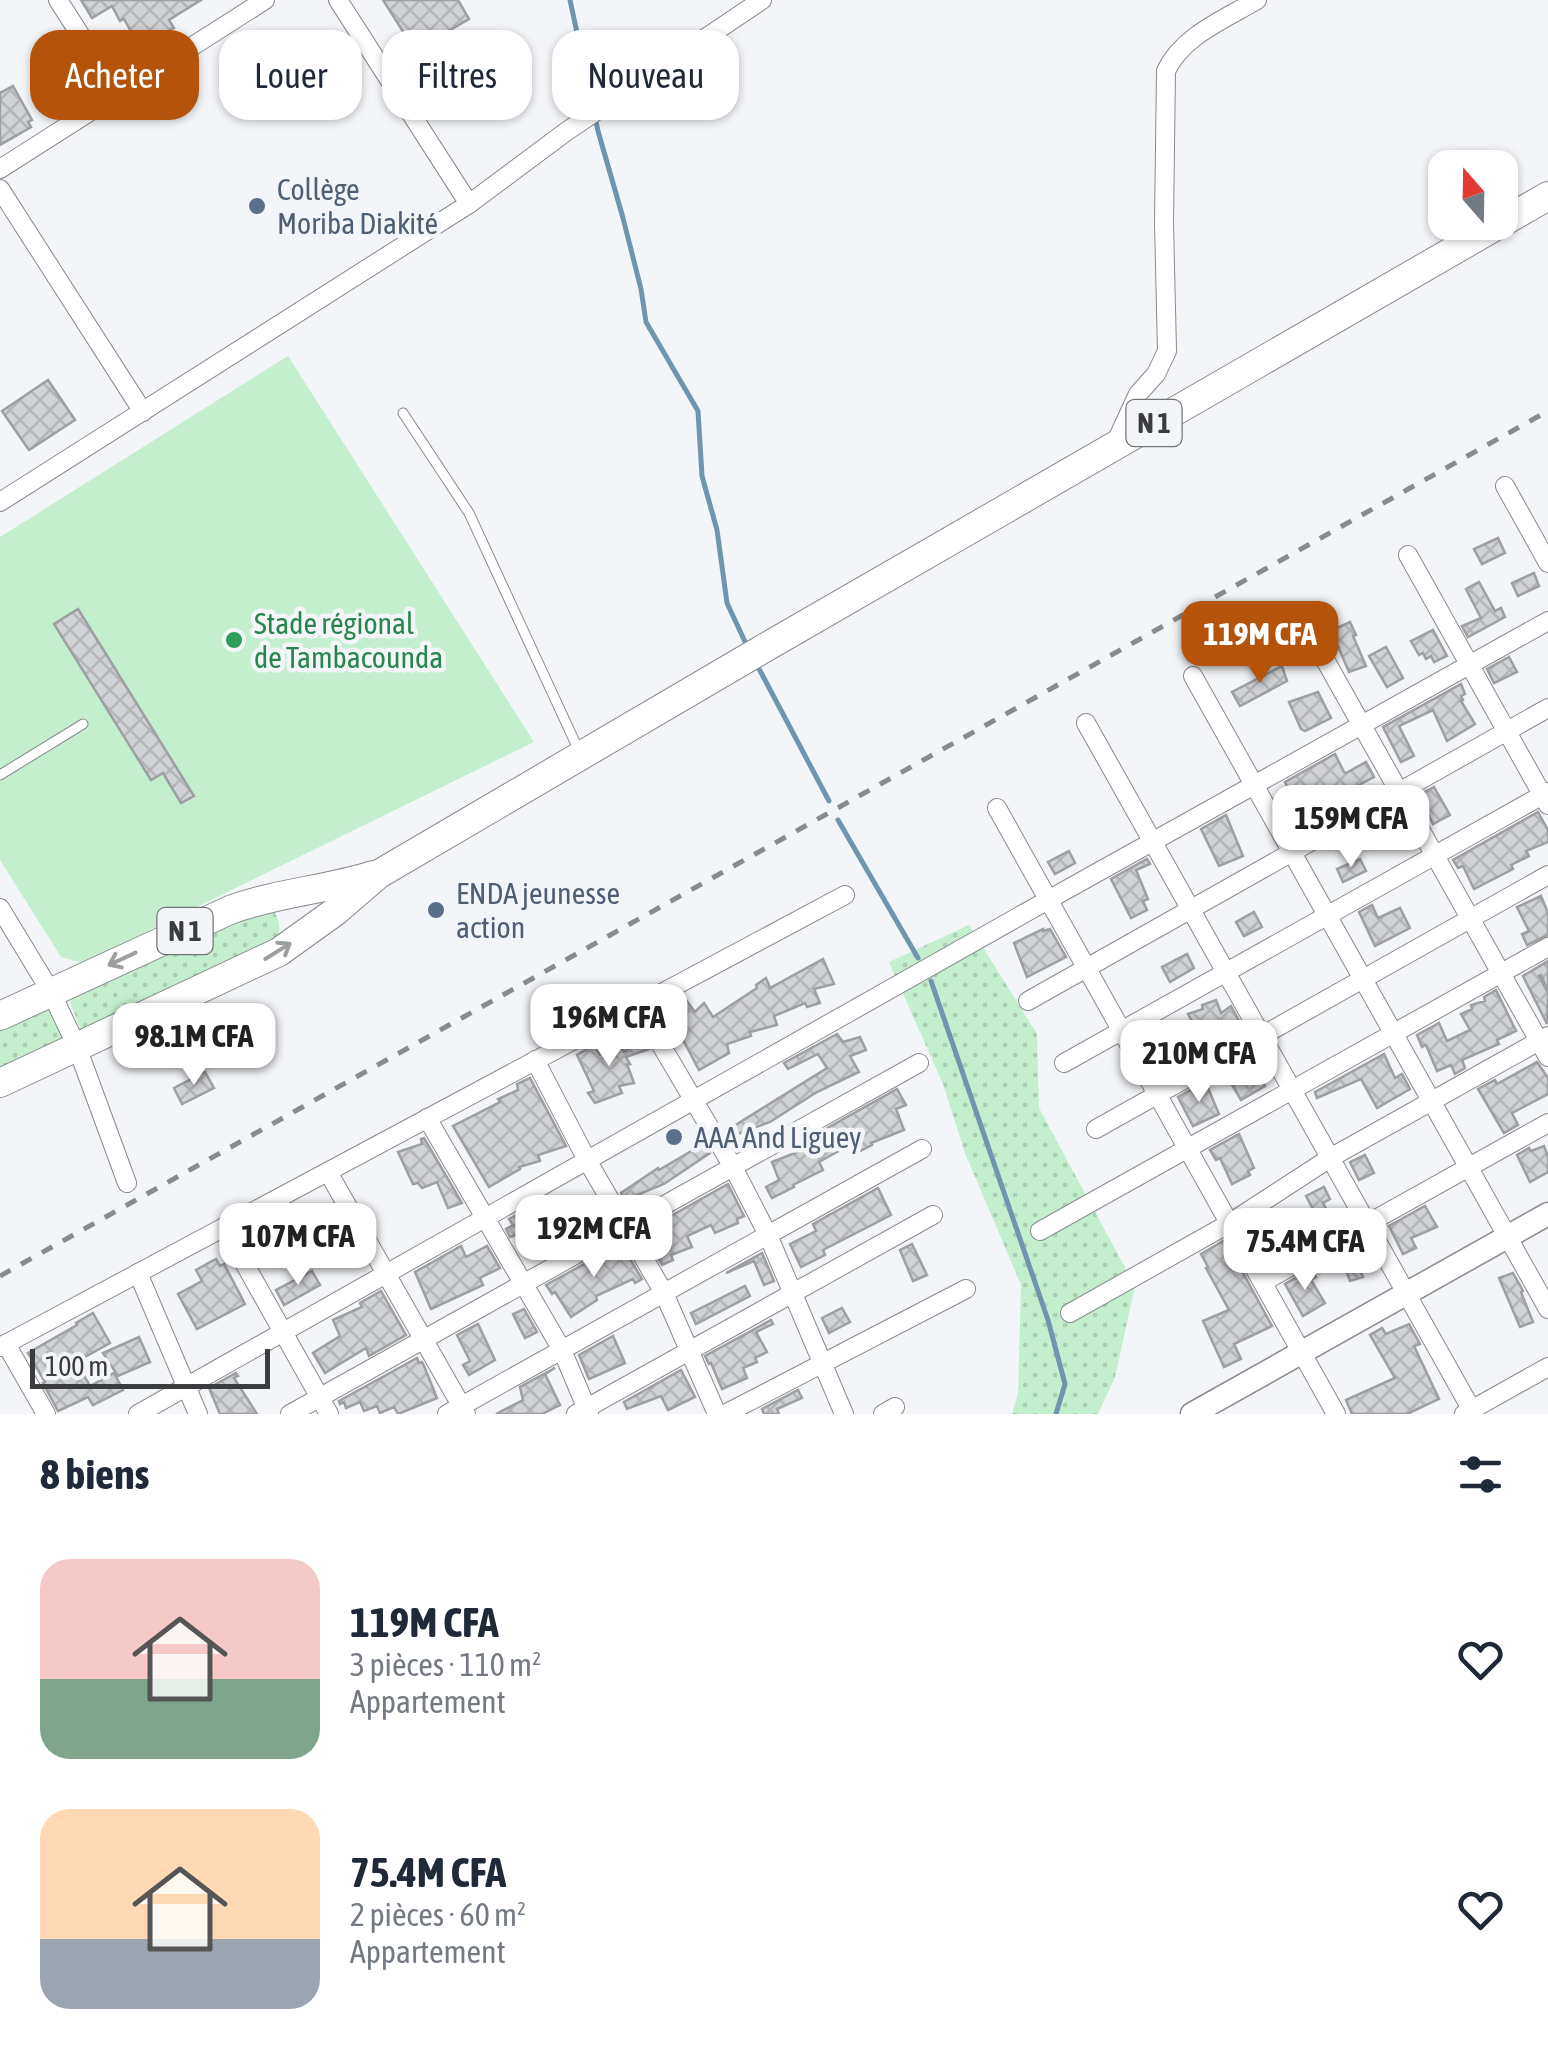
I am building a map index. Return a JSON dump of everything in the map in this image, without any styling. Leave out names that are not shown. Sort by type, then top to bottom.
[{"type":"highway","name":"N 1","points":[[0,1083],[278,952],[336,911],[379,874],[1548,196]]},
{"type":"highway","name":"N 1","points":[[0,1016],[230,910],[379,874]]},
{"type":"street","points":[[58,0],[77,30]]},
{"type":"street","points":[[199,42],[265,0]]},
{"type":"street","points":[[338,0],[469,204]]},
{"type":"street","points":[[0,502],[469,204],[567,131],[762,0]]},
{"type":"street","points":[[1114,446],[1138,394],[1156,374],[1167,351],[1166,71],[1184,45],[1256,0]]},
{"type":"street","points":[[0,169],[77,120]]},
{"type":"street","points":[[0,189],[142,412]]},
{"type":"street","points":[[1505,486],[1548,563]]},
{"type":"street","points":[[1064,1063],[1546,797],[1408,556]]},
{"type":"street","points":[[1070,1312],[1230,1223],[1330,1158],[1545,1044],[1501,974],[1301,618]]},
{"type":"street","points":[[138,1414],[1548,621]]},
{"type":"street","points":[[1193,676],[1548,1310]]},
{"type":"street","points":[[1028,1001],[1548,708]]},
{"type":"street","points":[[1086,723],[1469,1412],[1548,1367]]},
{"type":"street","points":[[996,808],[1336,1414]]},
{"type":"street","points":[[1096,1128],[1548,875]]},
{"type":"street","points":[[46,1414],[3,1346],[845,895]]},
{"type":"street","points":[[0,908],[50,992],[77,1047],[127,1183]]},
{"type":"street","points":[[1040,1231],[1548,947]]},
{"type":"street","points":[[638,1006],[733,1167],[768,1235],[844,1414]]},
{"type":"street","points":[[535,1060],[664,1293],[721,1414],[966,1289]]},
{"type":"street","points":[[290,1414],[324,1406],[424,1340],[919,1063]]},
{"type":"street","points":[[427,1118],[562,1350],[584,1412],[933,1215]]},
{"type":"street","points":[[1263,1282],[1548,1123]]},
{"type":"street","points":[[328,1172],[424,1340],[458,1411],[922,1148]]},
{"type":"street","points":[[1199,1412],[1548,1214]]},
{"type":"street","points":[[224,1228],[324,1406]]},
{"type":"street","points":[[138,1273],[198,1414]]},
{"type":"lane","points":[[403,413],[469,513],[582,756]]},
{"type":"lane","points":[[0,776],[83,724]]},
{"type":"green space","name":"Stade régional de Tambacounda","points":[[288,356],[534,742],[82,963],[61,957],[0,860],[0,537]]},
{"type":"green space","points":[[269,908],[279,922],[278,941],[81,1031],[70,1002],[75,990]]},
{"type":"green space","points":[[969,925],[1037,1034],[1039,1108],[1135,1286],[1115,1377],[1098,1414],[1012,1414],[1018,1393],[1021,1285],[965,1153],[943,1084],[889,962]]},
{"type":"green space","points":[[51,1002],[64,1045],[0,1074],[0,1027]]},
{"type":"building","points":[[81,0],[201,0],[169,20],[174,28],[170,30],[130,30],[112,6],[92,18]]},
{"type":"building","points":[[383,0],[458,0],[469,19],[450,30],[402,30]]},
{"type":"building","points":[[13,86],[32,120],[28,122],[31,127],[0,145],[0,93]]},
{"type":"building","points":[[48,380],[75,420],[29,450],[2,411]]},
{"type":"building","points":[[1498,538],[1505,553],[1482,564],[1474,549]]},
{"type":"building","points":[[1534,573],[1539,586],[1518,596],[1512,583]]},
{"type":"building","points":[[1479,582],[1495,611],[1501,608],[1505,617],[1468,637],[1462,626],[1481,618],[1466,589]]},
{"type":"building","points":[[78,609],[194,796],[181,803],[163,773],[151,780],[54,624]]},
{"type":"building","points":[[1350,622],[1366,666],[1349,672],[1328,632]]},
{"type":"building","points":[[1433,630],[1447,656],[1434,662],[1431,656],[1426,659],[1423,653],[1419,655],[1411,641]]},
{"type":"building","points":[[1386,647],[1403,678],[1387,687],[1369,656]]},
{"type":"building","points":[[1509,657],[1517,672],[1494,683],[1487,669]]},
{"type":"building","points":[[1282,666],[1287,681],[1240,706],[1232,692]]},
{"type":"building","points":[[1461,684],[1465,694],[1461,701],[1475,724],[1447,741],[1433,710],[1399,726],[1414,756],[1401,762],[1383,727]]},
{"type":"building","points":[[1318,692],[1331,718],[1305,731],[1289,702]]},
{"type":"building","points":[[1335,754],[1344,772],[1366,762],[1374,777],[1336,797],[1339,804],[1300,824],[1285,799],[1291,796],[1285,782]]},
{"type":"building","points":[[1434,787],[1450,815],[1433,824],[1419,795]]},
{"type":"building","points":[[1394,809],[1410,841],[1396,848],[1380,817]]},
{"type":"building","points":[[1538,812],[1548,830],[1548,842],[1526,851],[1529,856],[1511,865],[1513,869],[1474,889],[1463,866],[1458,868],[1453,860]]},
{"type":"building","points":[[1226,815],[1243,856],[1219,866],[1201,829]]},
{"type":"building","points":[[1069,851],[1075,863],[1055,874],[1048,862]]},
{"type":"building","points":[[1147,859],[1150,864],[1136,870],[1148,899],[1143,901],[1147,910],[1131,918],[1111,879]]},
{"type":"building","points":[[1360,859],[1366,871],[1343,882],[1337,869]]},
{"type":"building","points":[[1541,896],[1548,913],[1548,935],[1527,945],[1522,934],[1529,931],[1517,907]]},
{"type":"building","points":[[1372,905],[1378,918],[1400,908],[1410,928],[1375,946],[1359,912]]},
{"type":"building","points":[[1254,912],[1262,927],[1244,936],[1236,922]]},
{"type":"building","points":[[1050,929],[1066,957],[1027,977],[1014,943]]},
{"type":"building","points":[[1187,954],[1194,968],[1170,982],[1162,967]]},
{"type":"building","points":[[823,959],[834,984],[814,989],[820,1003],[807,1007],[805,1003],[774,1016],[777,1025],[750,1032],[751,1036],[727,1044],[729,1053],[699,1070],[662,1008],[683,996],[695,1012],[704,1003],[713,1017],[766,978],[770,988]]},
{"type":"building","points":[[1548,961],[1548,991],[1539,976],[1548,993],[1547,1024],[1523,976]]},
{"type":"building","points":[[1496,990],[1516,1031],[1497,1040],[1499,1044],[1462,1060],[1465,1068],[1455,1074],[1451,1065],[1437,1071],[1426,1045],[1422,1047],[1417,1035],[1439,1023],[1447,1041],[1470,1030],[1461,1014]]},
{"type":"building","points":[[1216,1000],[1221,1013],[1231,1006],[1239,1021],[1203,1041],[1188,1014]]},
{"type":"building","points":[[837,1034],[843,1042],[860,1037],[866,1050],[850,1056],[859,1072],[817,1092],[770,1122],[730,1137],[726,1131],[827,1068],[818,1054],[788,1069],[784,1063]]},
{"type":"building","points":[[642,1037],[649,1049],[626,1057],[634,1083],[619,1086],[622,1093],[595,1103],[588,1093],[594,1091],[577,1055],[594,1045],[600,1055],[618,1041],[624,1052]]},
{"type":"building","points":[[1384,1054],[1395,1078],[1402,1074],[1410,1089],[1377,1108],[1361,1079],[1317,1098],[1315,1092]]},
{"type":"building","points":[[1249,1057],[1265,1086],[1241,1100],[1224,1071]]},
{"type":"building","points":[[1537,1062],[1548,1078],[1548,1094],[1512,1113],[1518,1125],[1504,1133],[1478,1089],[1495,1080],[1497,1084]]},
{"type":"building","points":[[205,1072],[214,1088],[182,1104],[174,1088]]},
{"type":"building","points":[[530,1078],[566,1146],[538,1155],[540,1161],[519,1167],[489,1187],[453,1126],[500,1102],[498,1099],[518,1090],[517,1084]]},
{"type":"building","points":[[1199,1085],[1201,1091],[1208,1088],[1219,1114],[1193,1126],[1178,1097]]},
{"type":"building","points":[[897,1089],[906,1105],[896,1109],[904,1130],[860,1151],[855,1142],[819,1162],[823,1170],[772,1198],[766,1187],[779,1180],[772,1162],[800,1151],[797,1145]]},
{"type":"building","points":[[1239,1134],[1254,1168],[1248,1171],[1250,1175],[1232,1184],[1220,1158],[1216,1160],[1210,1150]]},
{"type":"building","points":[[424,1138],[462,1203],[448,1208],[437,1182],[422,1188],[413,1184],[398,1152],[422,1144]]},
{"type":"building","points":[[705,1143],[710,1153],[664,1184],[625,1200],[621,1193]]},
{"type":"building","points":[[1544,1146],[1548,1172],[1530,1182],[1517,1155]]},
{"type":"building","points":[[1365,1155],[1374,1173],[1359,1180],[1350,1162]]},
{"type":"building","points":[[728,1184],[744,1216],[737,1219],[738,1223],[715,1233],[711,1225],[687,1236],[692,1247],[671,1255],[673,1260],[662,1265],[646,1230]]},
{"type":"building","points":[[1324,1187],[1330,1199],[1323,1203],[1332,1220],[1313,1229],[1307,1217],[1315,1213],[1306,1196]]},
{"type":"building","points":[[878,1188],[891,1215],[823,1250],[825,1255],[801,1267],[790,1244],[816,1231],[813,1224]]},
{"type":"building","points":[[543,1200],[546,1204],[524,1219],[527,1249],[519,1234],[510,1237],[506,1229],[513,1225],[509,1219]]},
{"type":"building","points":[[1425,1206],[1437,1227],[1411,1238],[1416,1248],[1403,1254],[1389,1226]]},
{"type":"building","points":[[284,1213],[292,1227],[280,1233],[286,1244],[267,1255],[253,1229]]},
{"type":"building","points":[[343,1226],[355,1249],[321,1264],[311,1239]]},
{"type":"building","points":[[1225,1240],[1272,1326],[1234,1344],[1241,1359],[1224,1367],[1203,1321],[1229,1310],[1201,1254]]},
{"type":"building","points":[[621,1244],[642,1279],[635,1283],[633,1279],[596,1296],[597,1300],[571,1317],[546,1285]]},
{"type":"building","points":[[912,1244],[927,1275],[913,1281],[900,1250]]},
{"type":"building","points":[[1355,1245],[1358,1250],[1366,1246],[1375,1263],[1360,1271],[1363,1277],[1350,1281],[1340,1254]]},
{"type":"building","points":[[461,1246],[466,1257],[487,1246],[500,1268],[480,1278],[483,1285],[431,1309],[415,1272]]},
{"type":"building","points":[[762,1253],[774,1281],[764,1285],[754,1261],[726,1273]]},
{"type":"building","points":[[216,1259],[220,1266],[224,1264],[245,1304],[197,1329],[178,1294],[202,1281],[196,1270]]},
{"type":"building","points":[[1312,1269],[1316,1277],[1311,1280],[1325,1303],[1303,1316],[1285,1284]]},
{"type":"building","points":[[312,1271],[320,1285],[284,1305],[276,1290]]},
{"type":"building","points":[[1513,1273],[1533,1322],[1520,1327],[1499,1278]]},
{"type":"building","points":[[745,1286],[750,1296],[696,1324],[691,1313]]},
{"type":"building","points":[[381,1291],[406,1335],[369,1356],[366,1348],[325,1373],[313,1353],[340,1336],[333,1320],[362,1307],[360,1303]]},
{"type":"building","points":[[842,1308],[850,1322],[829,1333],[822,1318]]},
{"type":"building","points":[[524,1309],[537,1332],[525,1338],[513,1314]]},
{"type":"building","points":[[93,1313],[110,1343],[76,1362],[90,1386],[114,1373],[123,1390],[93,1405],[88,1397],[58,1411],[28,1353]]},
{"type":"building","points":[[771,1320],[773,1324],[756,1332],[767,1352],[743,1368],[747,1378],[722,1389],[705,1356]]},
{"type":"building","points":[[478,1324],[495,1360],[469,1375],[463,1365],[470,1361],[457,1335]]},
{"type":"building","points":[[1409,1324],[1420,1344],[1414,1346],[1439,1399],[1407,1414],[1352,1414],[1346,1400],[1395,1378],[1370,1335],[1382,1328],[1386,1334]]},
{"type":"building","points":[[613,1336],[625,1363],[589,1379],[579,1355]]},
{"type":"building","points":[[139,1337],[150,1362],[118,1376],[103,1353]]},
{"type":"building","points":[[417,1358],[437,1398],[398,1414],[394,1407],[380,1413],[377,1406],[364,1411],[360,1402],[346,1408],[344,1402],[340,1404],[339,1401]]},
{"type":"building","points":[[555,1368],[545,1374],[560,1405],[542,1414],[496,1414],[523,1400],[520,1387]]},
{"type":"building","points":[[681,1370],[695,1397],[668,1410],[661,1396],[627,1409],[624,1402]]},
{"type":"building","points":[[236,1373],[234,1378],[257,1414],[220,1414],[209,1388]]},
{"type":"building","points":[[798,1390],[802,1398],[777,1409],[779,1414],[764,1414],[762,1409]]},
{"type":"waterway","points":[[570,0],[646,322],[698,411],[702,476],[717,530],[727,603],[747,646]]},
{"type":"waterway","points":[[757,665],[829,801]]},
{"type":"waterway","points":[[838,820],[918,958]]},
{"type":"waterway","points":[[931,981],[1048,1320],[1065,1384],[1056,1414]]},
{"type":"railway","points":[[0,1276],[1548,411]]},
{"type":"place","name":"Collège Moriba Diakité","points":[[257,206]]},
{"type":"place","name":"Stade régional de Tambacounda","points":[[234,640]]},
{"type":"place","name":"ENDA jeunesse action","points":[[436,910]]},
{"type":"place","name":"AAA And Liguey","points":[[674,1137]]}]
